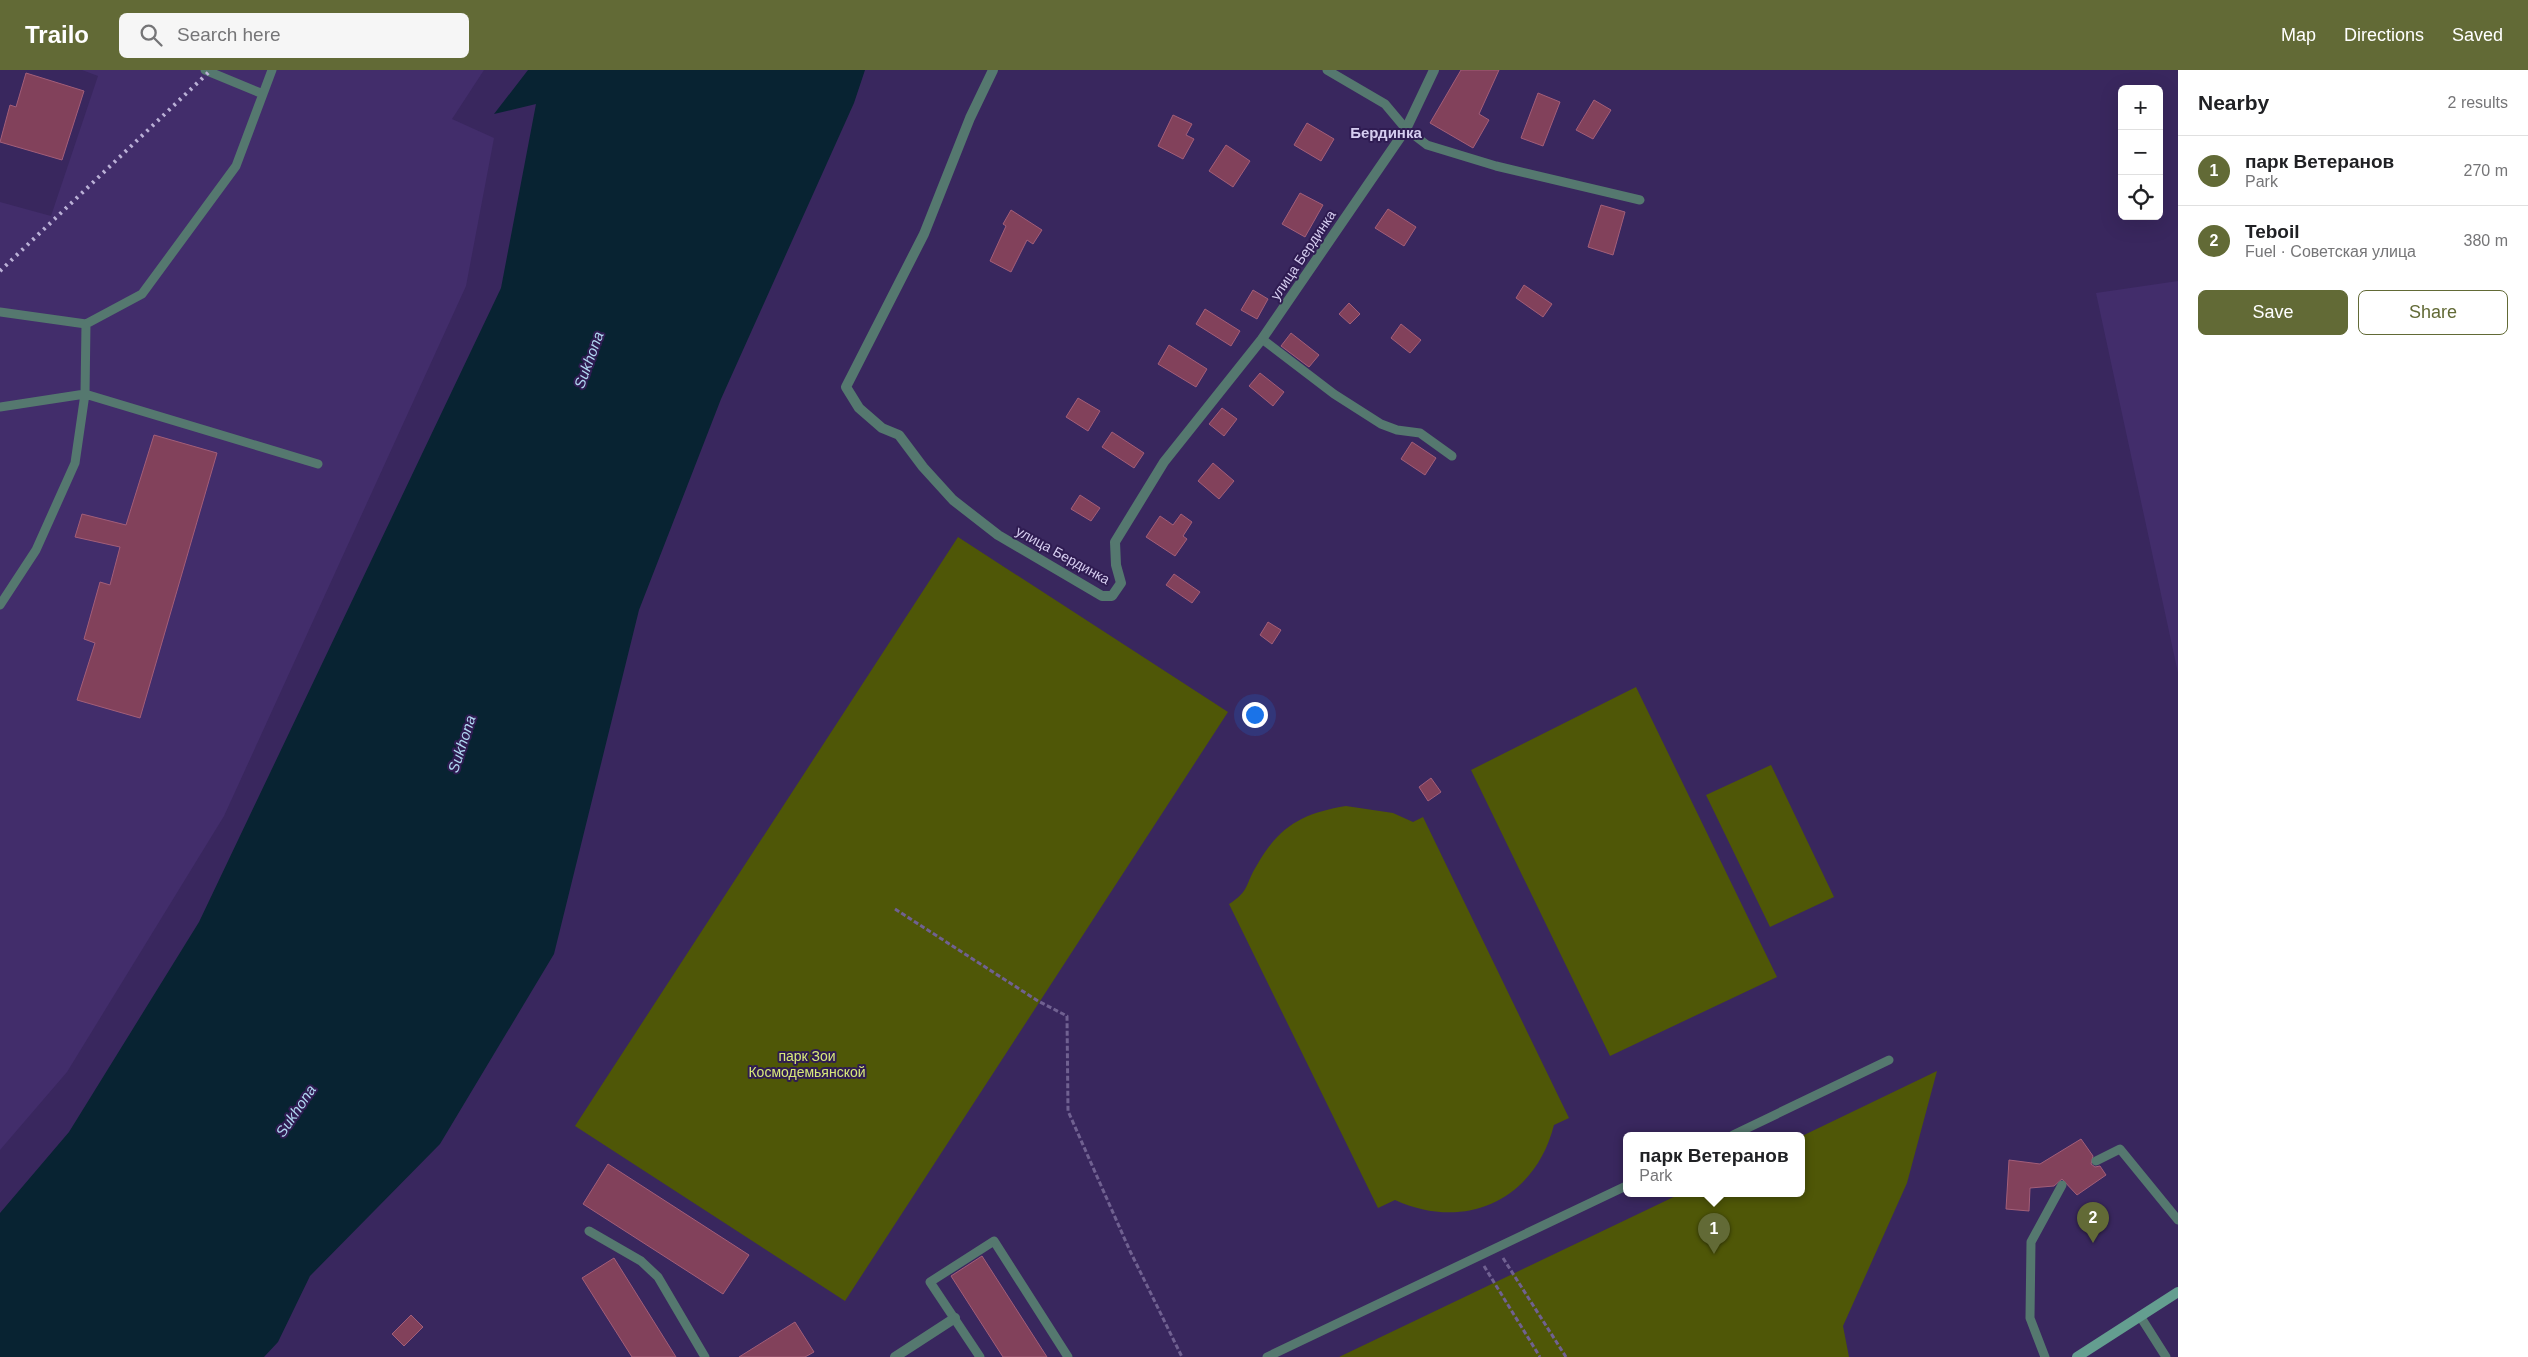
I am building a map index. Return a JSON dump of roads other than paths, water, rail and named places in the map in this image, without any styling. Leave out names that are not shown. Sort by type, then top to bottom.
[{"type":"main road","points":[[2077,1357],[2178,1292]]},
{"type":"street","name":"улица Бердинка","points":[[993,70],[970,118],[924,234],[846,387],[859,408],[882,428],[899,435],[923,467],[953,500],[998,535],[1102,596],[1112,596],[1121,583],[1116,565],[1115,542],[1164,462],[1262,339],[1406,129],[1434,70]]},
{"type":"street","points":[[895,1357],[955,1318]]},
{"type":"lane","points":[[205,70],[263,94]]},
{"type":"lane","points":[[0,312],[86,324],[142,294],[236,166],[272,70]]},
{"type":"lane","points":[[1327,70],[1385,104],[1406,129],[1427,145],[1479,161],[1640,200]]},
{"type":"lane","points":[[0,605],[36,550],[75,464],[85,394],[86,324]]},
{"type":"lane","points":[[1262,339],[1334,394],[1381,424],[1397,430],[1415,431],[1452,456]]},
{"type":"lane","points":[[0,407],[85,394],[318,464]]},
{"type":"lane","points":[[1738,1132],[1890,1060]]},
{"type":"lane","points":[[2096,1161],[2120,1149],[2178,1220]]},
{"type":"lane","points":[[2045,1357],[2030,1318],[2031,1242],[2062,1185]]},
{"type":"lane","points":[[1267,1357],[1623,1187]]},
{"type":"lane","points":[[590,1231],[641,1261],[658,1278],[704,1357]]},
{"type":"lane","points":[[980,1357],[930,1282],[994,1241],[1068,1357]]},
{"type":"lane","points":[[2140,1316],[2166,1357]]},
{"type":"water","name":"Sukhona","points":[[528,70],[865,70],[854,103],[721,399],[639,610],[554,954],[440,1144],[310,1276],[278,1342],[264,1357],[0,1357],[0,1213],[69,1132],[199,922],[501,288],[536,104],[494,114]]},
{"type":"railway","points":[[0,271],[211,70]]},
{"type":"place","name":"Teboil","points":[[2093,1243]]},
{"type":"place","name":"парк Ветеранов","points":[[1714,1254]]},
{"type":"district","name":"Бердинка","points":[[1386,133]]},
{"type":"park label","name":"парк Зои Космодемьянской","points":[[807,1064]]}]
